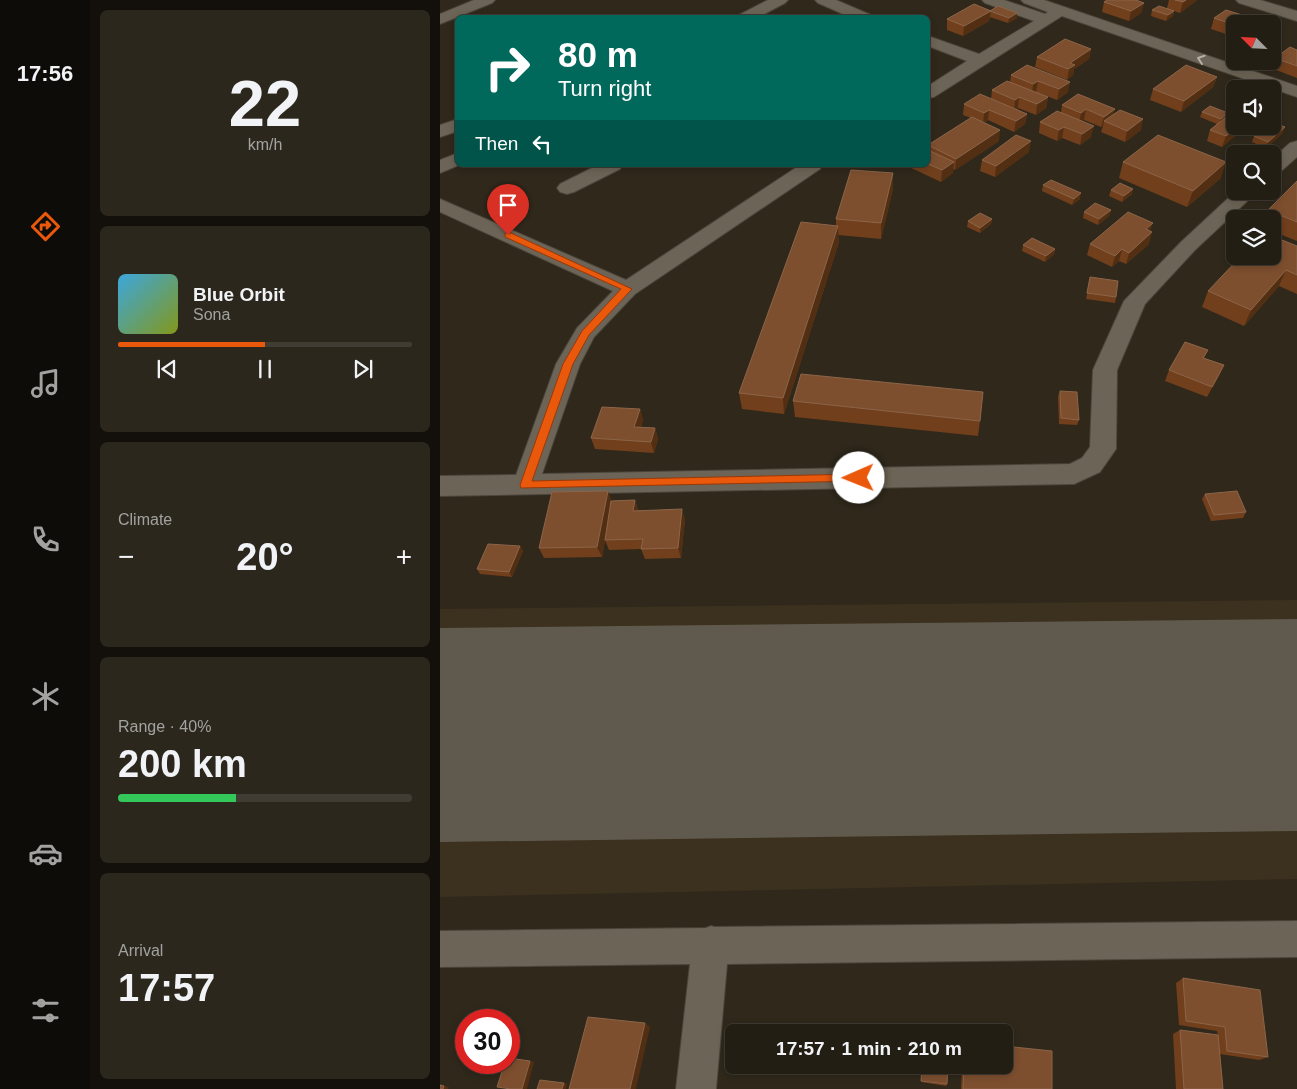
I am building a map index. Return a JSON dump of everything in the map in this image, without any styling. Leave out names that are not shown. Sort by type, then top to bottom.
[{"type":"street","points":[[458,15],[487,0]]},
{"type":"street","points":[[750,15],[780,0]]},
{"type":"street","points":[[823,0],[859,15]]},
{"type":"street","points":[[990,0],[1054,15],[1297,92]]},
{"type":"street","points":[[1029,0],[1054,15],[1226,82]]},
{"type":"street","points":[[1244,0],[1297,16]]},
{"type":"street","points":[[930,92],[1054,15]]},
{"type":"street","points":[[930,42],[981,61]]},
{"type":"street","points":[[1281,101],[1297,107]]},
{"type":"street","points":[[440,132],[455,125]]},
{"type":"street","points":[[1281,161],[1297,147]]},
{"type":"street","points":[[440,166],[455,159]]},
{"type":"street","points":[[567,188],[608,167]]},
{"type":"street","points":[[525,485],[568,364],[585,333],[627,289],[810,167]]},
{"type":"street","points":[[440,486],[1074,474],[1091,465],[1103,449],[1105,370],[1135,301],[1188,246],[1238,200]]},
{"type":"street","points":[[440,205],[627,289]]},
{"type":"street","points":[[440,949],[711,944],[1297,939]]},
{"type":"street","points":[[696,1089],[711,944]]},
{"type":"shaded area","points":[[1297,600],[1297,879],[440,897],[440,609]]},
{"type":"building","points":[[1107,0],[1136,0],[1144,3],[1131,11],[1104,2]]},
{"type":"building","points":[[974,4],[991,11],[964,26],[947,19]]},
{"type":"building","points":[[998,6],[1017,13],[1009,18],[990,11]]},
{"type":"building","points":[[1159,6],[1174,11],[1168,15],[1152,10]]},
{"type":"building","points":[[1226,10],[1242,15],[1226,15],[1226,22],[1214,18]]},
{"type":"building","points":[[1065,39],[1091,49],[1070,63],[1075,65],[1068,69],[1037,57]]},
{"type":"building","points":[[1290,47],[1297,50],[1297,66],[1281,60],[1281,54]]},
{"type":"building","points":[[1027,65],[1070,82],[1059,89],[1038,81],[1033,84],[1011,75]]},
{"type":"building","points":[[1186,65],[1217,77],[1184,101],[1153,89]]},
{"type":"building","points":[[1007,81],[1048,97],[1037,104],[1019,97],[1015,100],[992,90]]},
{"type":"building","points":[[980,94],[1027,114],[1016,121],[989,110],[984,113],[964,104]]},
{"type":"building","points":[[1078,94],[1115,109],[1104,117],[1086,109],[1081,113],[1062,105]]},
{"type":"building","points":[[1210,106],[1226,112],[1226,115],[1221,119],[1202,112]]},
{"type":"building","points":[[1120,110],[1143,119],[1127,131],[1104,121]]},
{"type":"building","points":[[1057,111],[1094,126],[1082,134],[1064,127],[1059,130],[1040,122]]},
{"type":"building","points":[[972,117],[1000,130],[956,159],[930,146],[930,144]]},
{"type":"building","points":[[1226,117],[1226,136],[1210,130]]},
{"type":"building","points":[[1016,135],[1031,141],[996,166],[982,160]]},
{"type":"building","points":[[1158,135],[1226,162],[1193,191],[1123,162]]},
{"type":"building","points":[[1255,135],[1276,135],[1268,142]]},
{"type":"building","points":[[930,151],[954,162],[942,170],[930,165]]},
{"type":"building","points":[[851,170],[893,173],[881,223],[836,219]]},
{"type":"building","points":[[1051,180],[1081,193],[1074,199],[1043,185]]},
{"type":"building","points":[[1297,181],[1297,222],[1281,215],[1281,210],[1268,210],[1278,200],[1281,200],[1281,197]]},
{"type":"building","points":[[1120,183],[1133,189],[1124,196],[1111,190]]},
{"type":"building","points":[[1095,203],[1111,210],[1099,219],[1084,212]]},
{"type":"building","points":[[1128,212],[1153,223],[1146,229],[1152,232],[1129,253],[1122,249],[1115,256],[1090,244]]},
{"type":"building","points":[[980,213],[992,219],[980,228],[968,221]]},
{"type":"building","points":[[801,222],[838,226],[783,398],[739,393]]},
{"type":"building","points":[[1032,238],[1055,249],[1046,256],[1023,245]]},
{"type":"building","points":[[1281,240],[1297,246],[1297,275],[1286,270],[1251,310],[1208,291],[1233,265],[1281,265]]},
{"type":"building","points":[[1090,277],[1118,281],[1116,297],[1087,293]]},
{"type":"building","points":[[1185,342],[1208,350],[1203,358],[1224,365],[1212,387],[1169,370]]},
{"type":"building","points":[[801,374],[983,392],[980,421],[793,401]]},
{"type":"building","points":[[1060,391],[1077,392],[1079,420],[1061,418]]},
{"type":"building","points":[[602,407],[640,409],[634,427],[655,428],[651,442],[591,438]]},
{"type":"building","points":[[608,491],[597,547],[539,548],[552,492]]},
{"type":"building","points":[[1237,491],[1246,512],[1214,515],[1205,494]]},
{"type":"building","points":[[635,500],[633,511],[682,509],[678,548],[641,549],[643,539],[605,540],[611,501]]},
{"type":"building","points":[[488,544],[520,546],[509,572],[477,569]]},
{"type":"building","points":[[1183,978],[1260,990],[1268,1057],[1227,1051],[1225,1027],[1186,1021]]},
{"type":"building","points":[[588,1017],[645,1023],[630,1089],[569,1089]]},
{"type":"building","points":[[1180,1030],[1218,1035],[1223,1089],[1184,1089]]},
{"type":"building","points":[[1013,1047],[1052,1051],[1052,1089],[963,1089],[964,1074],[1013,1074]]},
{"type":"building","points":[[520,1060],[530,1061],[522,1089],[497,1087],[501,1074],[520,1074]]},
{"type":"building","points":[[921,1074],[948,1074],[947,1084],[921,1081]]},
{"type":"building","points":[[540,1080],[564,1083],[562,1089],[537,1089]]},
{"type":"runway","points":[[440,735],[1297,725]]},
{"type":"route","points":[[508,235],[627,289],[585,333],[568,364],[525,485],[859,478]]}]
